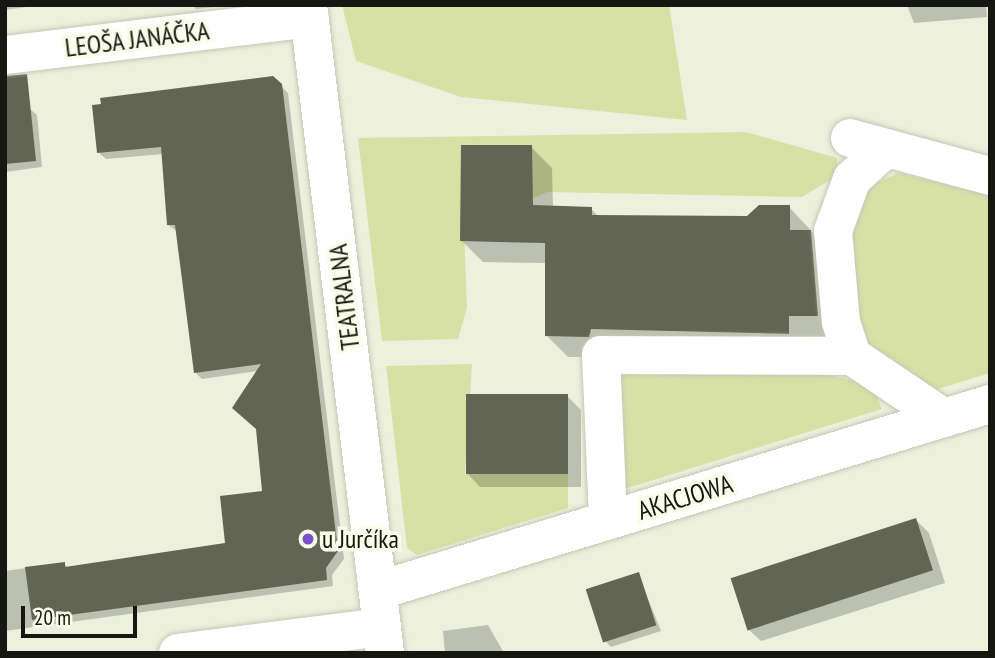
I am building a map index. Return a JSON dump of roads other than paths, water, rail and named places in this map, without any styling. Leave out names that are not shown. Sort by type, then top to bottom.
[{"type":"street","name":"LEOŠA JANÁČKA","points":[[5,55],[309,11]]},
{"type":"street","name":"TEATRALNA","points":[[309,11],[382,623]]},
{"type":"street","points":[[852,356],[841,322],[833,230],[867,144],[990,176]]},
{"type":"street","points":[[608,520],[601,355],[852,356],[944,418]]},
{"type":"street","name":"AKACJOWA","points":[[178,653],[382,623],[608,520],[990,404]]},
{"type":"place","name":"u Jurčíka","points":[[308,539]]}]
